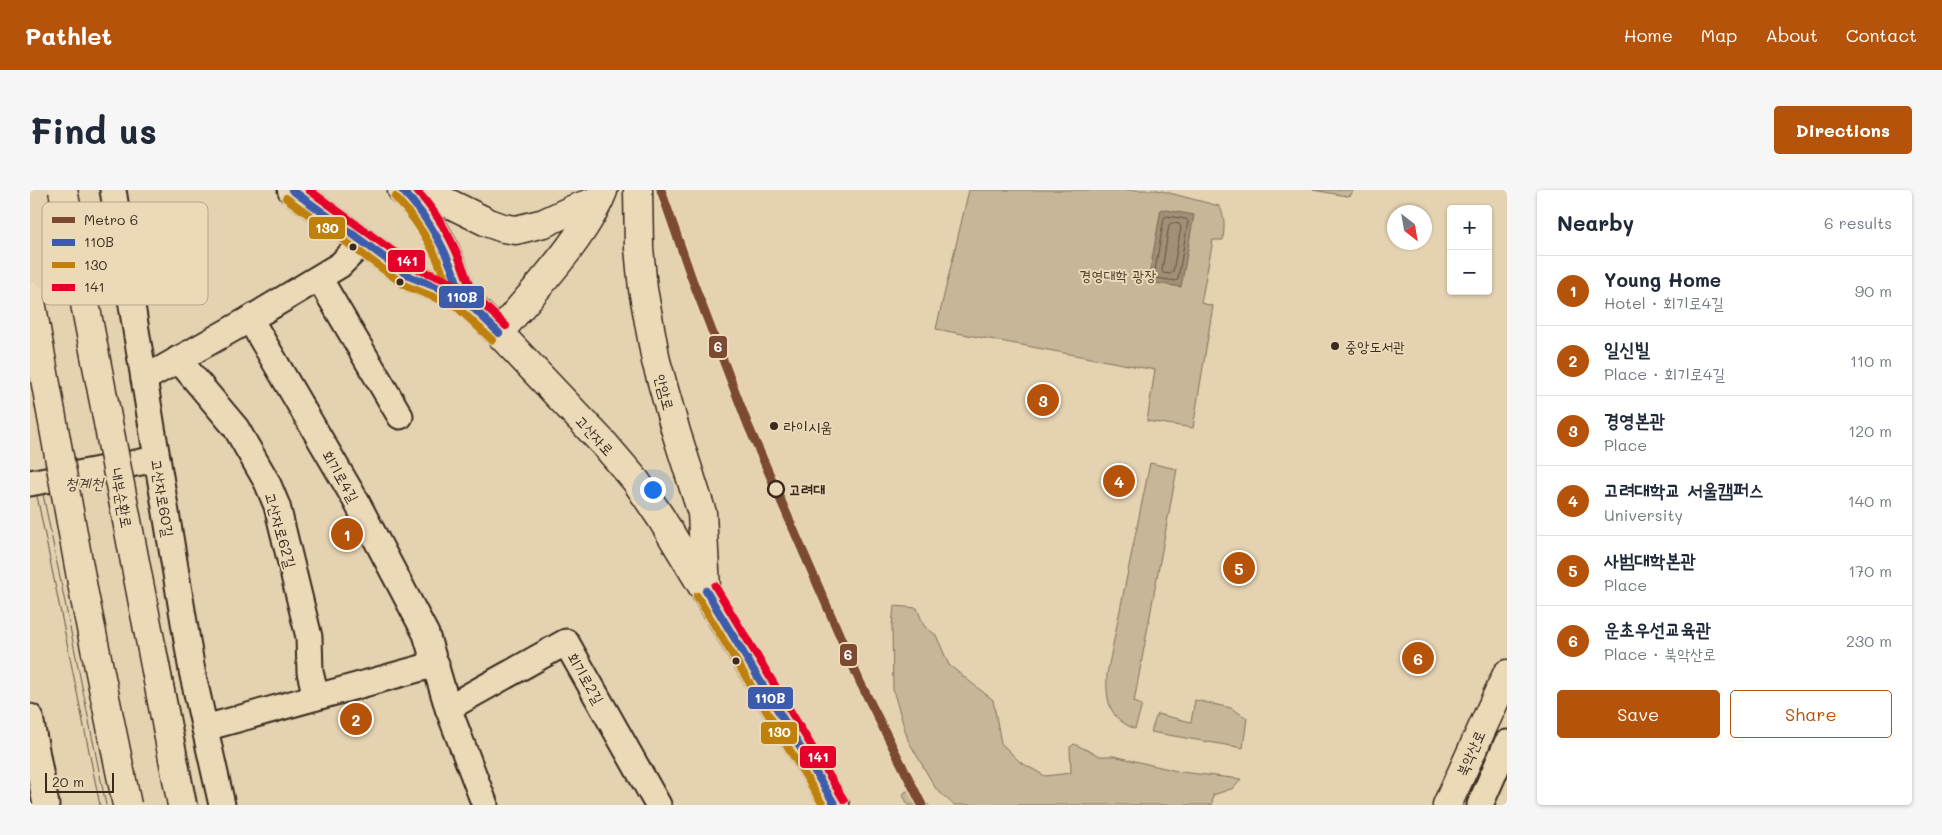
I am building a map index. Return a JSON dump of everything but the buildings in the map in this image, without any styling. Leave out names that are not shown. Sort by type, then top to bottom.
[{"type":"main road","name":"고산자로","points":[[292,190],[364,240],[412,277],[462,297],[499,333],[606,446],[636,481],[706,590],[725,625],[834,805]]},
{"type":"main road","name":"안암로","points":[[638,190],[639,248],[643,289],[656,361],[676,432],[702,512],[706,590]]},
{"type":"main road","points":[[408,197],[438,198],[489,223],[516,230],[544,223],[601,195]]},
{"type":"main road","points":[[499,333],[584,228],[601,195]]},
{"type":"main road","name":"고산자로","points":[[408,197],[430,223],[444,244],[462,297]]},
{"type":"main road","points":[[30,296],[84,594],[127,805]]},
{"type":"main road","name":"내부순환로","points":[[85,305],[182,805]]},
{"type":"main road","name":"북악산로","points":[[1447,805],[1507,674]]},
{"type":"street","points":[[144,379],[340,265],[364,240]]},
{"type":"street","points":[[319,278],[400,416]]},
{"type":"street","name":"고산자로60길","points":[[132,305],[144,379],[152,460],[192,671],[222,805]]},
{"type":"street","name":"회기로4길","points":[[250,319],[355,499],[426,634],[448,708],[485,805]]},
{"type":"street","name":"고산자로62길","points":[[178,360],[236,428],[271,490],[277,506],[310,637],[310,672],[316,697]]},
{"type":"street","points":[[30,483],[152,460]]},
{"type":"street","name":"회기로2길","points":[[448,708],[566,642],[658,805]]},
{"type":"street","points":[[205,728],[436,664]]},
{"type":"street","points":[[30,720],[46,805]]},
{"type":"street","points":[[1480,805],[1505,754]]},
{"type":"green space","name":"경영대학 광장","points":[[969,190],[1158,190],[1219,206],[1224,218],[1223,240],[1213,240],[1201,303],[1213,306],[1193,428],[1147,421],[1155,370],[936,329]]},
{"type":"green space","points":[[1313,190],[1353,190],[1351,195],[1347,196]]},
{"type":"green space","points":[[1150,463],[1177,469],[1134,702],[1142,705],[1135,729],[1119,719],[1110,707],[1107,692],[1107,674]]},
{"type":"green space","points":[[894,606],[917,608],[924,626],[936,635],[949,665],[993,700],[1001,743],[1020,762],[1045,776],[1071,773],[1070,747],[1074,744],[1100,756],[1114,756],[1181,772],[1241,779],[1234,788],[1213,795],[1212,805],[954,805],[936,789],[908,740],[893,690],[892,626]]},
{"type":"green space","points":[[1195,700],[1231,708],[1247,718],[1243,748],[1151,732],[1157,714],[1191,722]]},
{"type":"green space","points":[[910,790],[929,805],[908,805],[903,795]]},
{"type":"water","points":[[1161,209],[1194,215],[1181,287],[1148,282]]},
{"type":"pier","name":"청계천","points":[[30,190],[80,190],[82,202],[42,202],[42,305],[102,305],[197,805],[103,805],[30,440]]},
{"type":"metro line","name":"6","points":[[661,190],[692,279],[748,425],[860,682],[922,805]]},
{"type":"transit line","name":"110B","points":[[292,190],[411,277],[462,297],[499,333]]},
{"type":"transit line","name":"141","points":[[309,190],[416,268],[467,289],[506,326]]},
{"type":"transit line","name":"110B","points":[[402,190],[431,227],[445,253],[462,297]]},
{"type":"transit line","name":"141","points":[[416,190],[443,226],[462,266],[472,294]]},
{"type":"transit line","name":"130","points":[[395,197],[423,232],[442,271],[452,300]]},
{"type":"transit line","name":"130","points":[[286,198],[406,286],[456,306],[492,340]]},
{"type":"transit line","name":"141","points":[[715,586],[844,800]]},
{"type":"transit line","name":"110B","points":[[706,591],[835,805]]},
{"type":"transit line","name":"130","points":[[697,596],[823,805]]},
{"type":"place","name":"중앙도서관","points":[[1335,346]]},
{"type":"place","name":"경영본관","points":[[1043,400]]},
{"type":"place","name":"라이시움","points":[[774,426]]},
{"type":"place","name":"고려대학교 서울캠퍼스","points":[[1119,481]]},
{"type":"place","name":"고려대","points":[[776,489]]},
{"type":"place","name":"Young Home","points":[[347,534]]},
{"type":"place","name":"사범대학본관","points":[[1239,568]]},
{"type":"place","name":"운초우선교육관","points":[[1418,658]]},
{"type":"place","name":"일신빌","points":[[356,719]]}]
